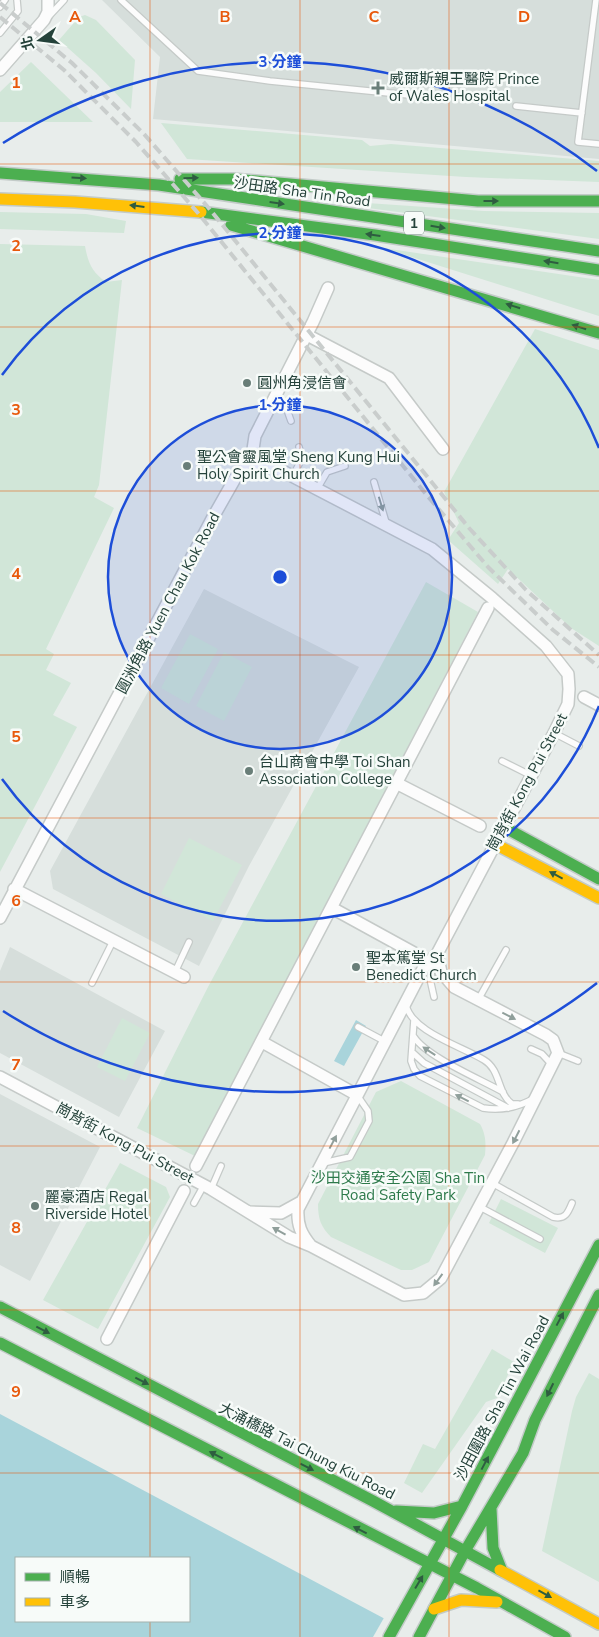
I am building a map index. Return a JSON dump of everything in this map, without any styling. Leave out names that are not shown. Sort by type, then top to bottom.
[{"type":"main road","name":"沙田路 Sha Tin Road","points":[[0,173],[130,181],[599,251]]},
{"type":"main road","points":[[130,181],[217,178],[478,201],[599,201]]},
{"type":"main road","name":"1","points":[[0,198],[130,205],[185,211],[337,230],[599,270]]},
{"type":"main road","points":[[185,211],[292,245],[487,298],[599,333]]},
{"type":"main road","points":[[504,827],[599,879]]},
{"type":"main road","points":[[495,844],[599,898]]},
{"type":"main road","name":"沙田圍路 Sha Tin Wai Road","points":[[389,1637],[462,1506],[599,1245]]},
{"type":"main road","points":[[419,1637],[465,1551],[523,1453],[535,1420],[599,1295]]},
{"type":"main road","name":"大涌橋路 Tai Chung Kiu Road","points":[[0,1307],[392,1511],[599,1624]]},
{"type":"main road","points":[[0,1343],[452,1575],[565,1637]]},
{"type":"main road","points":[[392,1511],[434,1512],[462,1506]]},
{"type":"main road","points":[[492,1508],[490,1538],[494,1555],[502,1571]]},
{"type":"main road","points":[[432,1614],[461,1600],[504,1603]]},
{"type":"street","points":[[0,70],[44,20],[48,12],[48,0]]},
{"type":"street","points":[[251,463],[252,442],[307,335],[328,288]]},
{"type":"street","points":[[307,335],[389,378],[443,449]]},
{"type":"street","name":"崗背街 Kong Pui Street","points":[[251,463],[269,464],[432,549],[492,598],[560,663],[568,674],[568,704],[554,733],[437,954],[424,967],[405,1002],[298,1209],[298,1225],[303,1236],[311,1246]]},
{"type":"street","name":"圓洲角路 Yuen Chau Kok Road","points":[[0,918],[14,889],[53,823],[237,474],[251,463]]},
{"type":"street","points":[[196,1166],[398,784],[488,608]]},
{"type":"street","points":[[584,697],[599,705]]},
{"type":"street","points":[[398,784],[480,826]]},
{"type":"street","points":[[14,889],[180,974]]},
{"type":"street","points":[[332,908],[414,953]]},
{"type":"street","points":[[311,1246],[404,1294],[423,1293],[440,1278],[480,1207],[553,1066],[558,1053],[553,1040],[478,1000],[446,980],[439,967],[437,954]]},
{"type":"street","points":[[262,1042],[357,1095]]},
{"type":"street","name":"崗背街 Kong Pui Street","points":[[0,1077],[207,1187],[250,1212],[263,1223],[311,1246]]},
{"type":"street","points":[[107,1338],[184,1191]]},
{"type":"street","name":"崗背街 Kong Pui Street","points":[[250,1212],[281,1213],[302,1201]]},
{"type":"lane","points":[[0,7],[5,0]]},
{"type":"lane","points":[[0,33],[18,11],[17,0]]},
{"type":"lane","points":[[44,20],[64,0]]},
{"type":"lane","points":[[121,0],[198,71],[270,81],[409,95]]},
{"type":"lane","points":[[596,0],[578,142],[599,144]]},
{"type":"lane","points":[[516,106],[582,112]]},
{"type":"lane","points":[[272,400],[286,407],[291,421]]},
{"type":"lane","points":[[293,476],[302,458],[299,447]]},
{"type":"lane","points":[[318,489],[327,472],[345,466]]},
{"type":"lane","points":[[374,482],[388,526]]},
{"type":"lane","points":[[554,733],[579,746]]},
{"type":"lane","points":[[502,761],[532,776]]},
{"type":"lane","points":[[92,983],[114,941]]},
{"type":"lane","points":[[180,974],[189,942]]},
{"type":"lane","points":[[478,1000],[506,950]]},
{"type":"lane","points":[[434,998],[430,979],[431,967],[437,954]]},
{"type":"lane","points":[[405,1002],[408,1012],[414,1020],[441,1038],[485,1060],[496,1072],[503,1092],[512,1104],[520,1104]]},
{"type":"lane","points":[[414,1020],[412,1051],[414,1069],[420,1076],[483,1108],[508,1108],[539,1094]]},
{"type":"lane","points":[[358,1028],[386,1042]]},
{"type":"lane","points":[[414,1037],[418,1043],[435,1055],[503,1092]]},
{"type":"lane","points":[[531,1048],[542,1054],[553,1066]]},
{"type":"lane","points":[[412,1051],[424,1064],[508,1108]]},
{"type":"lane","points":[[558,1053],[578,1061]]},
{"type":"lane","points":[[321,1163],[350,1157],[370,1120],[368,1111],[357,1095]]},
{"type":"lane","points":[[194,1203],[221,1166]]},
{"type":"lane","points":[[492,1183],[536,1209],[559,1219],[567,1214],[572,1203]]},
{"type":"lane","points":[[480,1207],[540,1239]]},
{"type":"shaded area","name":"威爾斯親王醫院 Prince of Wales Hospital","points":[[102,0],[599,0],[599,159],[153,119],[160,57]]},
{"type":"shaded area","points":[[204,589],[359,667],[249,866],[199,966],[53,889],[50,871]]},
{"type":"shaded area","points":[[10,947],[165,1031],[119,1117],[0,1053],[0,971]]},
{"type":"shaded area","name":"麗豪酒店 Regal Riverside Hotel","points":[[0,1094],[100,1147],[30,1281],[0,1265]]},
{"type":"green space","points":[[85,15],[96,20],[135,60],[131,109],[96,73],[59,40],[79,17]]},
{"type":"green space","points":[[31,62],[93,122],[0,122],[0,92]]},
{"type":"green space","points":[[161,123],[362,140],[370,146],[391,144],[599,161],[599,182],[466,177],[187,159]]},
{"type":"green space","points":[[367,203],[484,211],[599,213],[599,239],[353,206]]},
{"type":"green space","points":[[0,212],[86,214],[126,221],[124,233],[0,229]]},
{"type":"green space","points":[[0,244],[85,246],[91,267],[97,275],[106,282],[122,280],[99,485],[94,497],[114,508],[46,649],[54,654],[46,670],[71,683],[53,715],[77,727],[0,872]]},
{"type":"green space","points":[[383,248],[599,280],[599,316]]},
{"type":"green space","points":[[535,329],[599,350],[599,646],[571,628],[508,569],[498,584],[448,540],[459,523],[444,492]]},
{"type":"green space","points":[[426,582],[478,612],[195,1156],[137,1128],[208,987]]},
{"type":"green space","points":[[190,634],[218,649],[189,704],[161,688]]},
{"type":"green space","points":[[224,652],[252,667],[224,721],[196,706]]},
{"type":"green space","points":[[189,838],[242,865],[213,921],[161,894]]},
{"type":"green space","points":[[122,1018],[150,1033],[125,1081],[97,1067]]},
{"type":"green space","name":"沙田交通安全公園 Sha Tin Road Safety Park","points":[[401,1081],[480,1124],[485,1143],[485,1155],[429,1262],[412,1270],[401,1270],[331,1237],[319,1218],[318,1209],[318,1204],[376,1092]]},
{"type":"green space","points":[[120,1163],[166,1187],[170,1197],[98,1329],[43,1300]]},
{"type":"green space","points":[[501,1199],[558,1228],[545,1253],[489,1223]]},
{"type":"green space","points":[[492,1349],[514,1362],[497,1398],[486,1402],[422,1493],[404,1483],[423,1444],[435,1449]]},
{"type":"green space","points":[[589,1373],[599,1379],[599,1582],[542,1551],[572,1411],[576,1397]]},
{"type":"water","points":[[356,1020],[366,1026],[344,1066],[334,1061]]},
{"type":"water","points":[[0,1414],[419,1637],[0,1637]]},
{"type":"pier","points":[[385,1616],[420,1635],[422,1637],[373,1637]]},
{"type":"railway","points":[[0,3],[72,63],[144,134],[207,206],[469,528],[526,590],[599,655]]},
{"type":"railway","points":[[0,17],[64,70],[136,142],[198,213],[425,493],[488,567],[553,630],[599,667]]},
{"type":"traffic: fast","points":[[0,173],[159,185],[599,251]]},
{"type":"traffic: fast","points":[[180,179],[233,179],[478,201],[599,201]]},
{"type":"traffic: fast","points":[[201,212],[375,235],[599,270]]},
{"type":"traffic: fast","points":[[231,225],[599,333]]},
{"type":"traffic: fast","points":[[504,827],[599,879]]},
{"type":"traffic: fast","points":[[389,1637],[462,1506],[599,1245]]},
{"type":"traffic: fast","points":[[419,1637],[465,1551],[523,1453],[535,1420],[599,1295]]},
{"type":"traffic: fast","points":[[0,1307],[373,1501],[500,1570]]},
{"type":"traffic: fast","points":[[0,1343],[477,1588],[565,1637]]},
{"type":"traffic: fast","points":[[396,1511],[434,1513],[462,1506]]},
{"type":"traffic: fast","points":[[491,1509],[493,1548],[502,1571]]},
{"type":"traffic: slow","points":[[0,199],[75,202],[201,212]]},
{"type":"traffic: slow","points":[[495,844],[599,898]]},
{"type":"traffic: slow","points":[[500,1570],[599,1624]]},
{"type":"traffic: slow","points":[[434,1609],[461,1600],[497,1602]]},
{"type":"place","name":"威爾斯親王醫院 Prince of Wales Hospital","points":[[378,88]]},
{"type":"place","name":"圓州角浸信會","points":[[247,383]]},
{"type":"place","name":"聖公會靈風堂 Sheng Kung Hui Holy Spirit Church","points":[[187,466]]},
{"type":"place","name":"台山商會中學 Toi Shan Association College","points":[[249,771]]},
{"type":"place","name":"聖本篤堂 St Benedict Church","points":[[356,967]]},
{"type":"place","name":"麗豪酒店 Regal Riverside Hotel","points":[[35,1206]]}]
